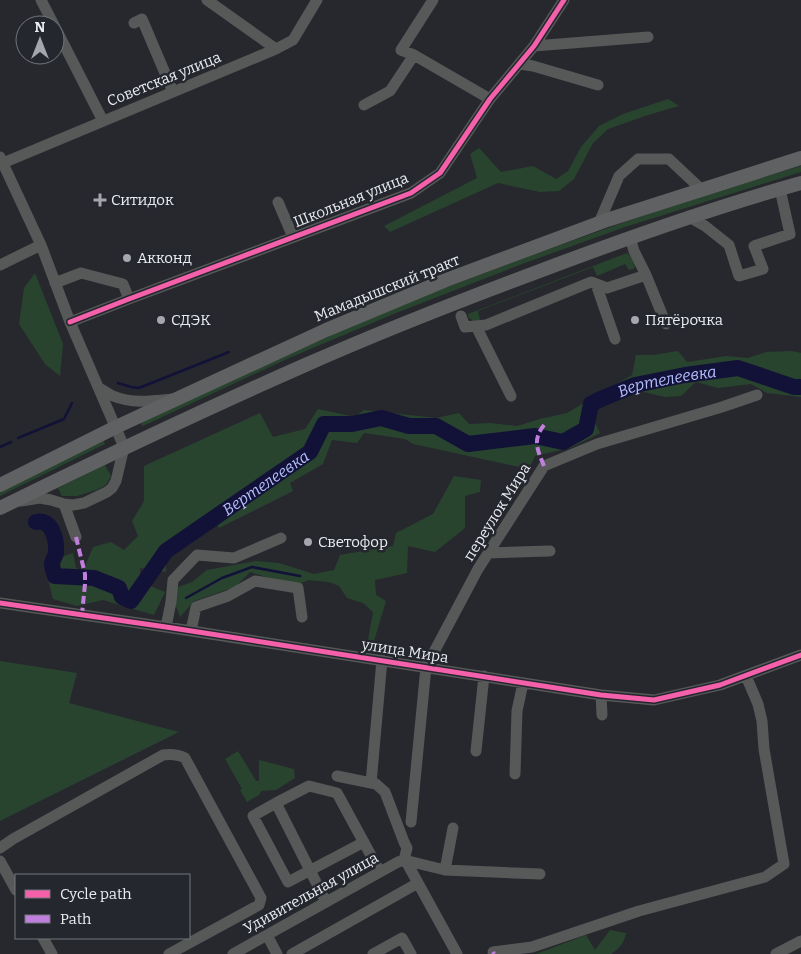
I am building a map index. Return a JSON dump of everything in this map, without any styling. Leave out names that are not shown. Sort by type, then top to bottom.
[{"type":"main road","name":"Мамадышский тракт","points":[[0,485],[116,427],[336,326],[446,280],[598,224],[801,158]]},
{"type":"main road","points":[[6,505],[124,447],[304,366],[473,296],[630,237],[801,183]]},
{"type":"street","points":[[41,0],[48,15]]},
{"type":"street","points":[[207,0],[276,49]]},
{"type":"street","name":"Советская улица","points":[[2,160],[276,49],[293,40],[317,0]]},
{"type":"street","points":[[433,0],[401,50],[414,55],[490,99]]},
{"type":"street","name":"Школьная улица","points":[[70,322],[410,193],[440,173],[490,99],[534,46],[564,0]]},
{"type":"street","points":[[134,23],[142,19],[173,92]]},
{"type":"street","points":[[534,46],[648,37]]},
{"type":"street","points":[[65,47],[103,120]]},
{"type":"street","points":[[364,104],[390,91],[414,55]]},
{"type":"street","points":[[520,64],[598,85]]},
{"type":"street","points":[[598,224],[619,176],[638,159],[669,159],[702,190]]},
{"type":"street","points":[[2,160],[41,244],[70,322],[124,447],[116,481],[107,492],[73,505],[40,498],[6,505]]},
{"type":"street","points":[[689,217],[705,226],[729,245],[739,276],[763,269],[754,246],[790,234],[780,189]]},
{"type":"street","points":[[278,202],[292,237]]},
{"type":"street","points":[[630,237],[634,251],[666,324]]},
{"type":"street","points":[[0,265],[41,244]]},
{"type":"street","points":[[55,283],[81,273],[123,284],[129,299]]},
{"type":"street","points":[[461,316],[465,327],[486,325],[591,282],[608,288],[646,275]]},
{"type":"street","points":[[596,284],[615,339]]},
{"type":"street","points":[[461,316],[473,296]]},
{"type":"street","points":[[436,311],[461,316]]},
{"type":"street","points":[[476,326],[512,396]]},
{"type":"street","points":[[100,388],[112,396],[132,401],[181,398]]},
{"type":"street","name":"переулок Мира","points":[[426,667],[478,569],[544,466],[597,444],[757,395]]},
{"type":"street","points":[[64,504],[76,536]]},
{"type":"street","points":[[166,627],[173,580],[197,556],[234,558],[281,538]]},
{"type":"street","points":[[488,553],[550,551]]},
{"type":"street","points":[[191,631],[196,607],[228,596],[255,581],[298,588],[302,617]]},
{"type":"street","name":"улица Мира","points":[[0,603],[601,695],[654,700],[720,685],[801,655]]},
{"type":"street","points":[[371,783],[382,660]]},
{"type":"street","points":[[411,822],[426,667]]},
{"type":"street","points":[[476,751],[484,676]]},
{"type":"street","points":[[493,952],[532,947],[639,911],[764,877],[784,864],[764,749],[762,721],[758,704],[746,676]]},
{"type":"street","points":[[515,774],[518,711],[523,683]]},
{"type":"street","points":[[601,695],[602,715]]},
{"type":"street","points":[[0,848],[163,755],[178,755],[184,758],[261,898],[259,905],[170,954]]},
{"type":"street","points":[[337,776],[376,784],[385,792],[407,848],[404,860]]},
{"type":"street","points":[[364,842],[288,882],[253,816],[309,786],[337,793],[364,842],[380,872]]},
{"type":"street","points":[[276,803],[326,902]]},
{"type":"street","points":[[445,870],[453,828]]},
{"type":"street","points":[[404,860],[445,870],[540,874]]},
{"type":"street","points":[[404,860],[457,954]]},
{"type":"street","name":"Удивительная улица","points":[[233,954],[404,860]]},
{"type":"street","points":[[0,861],[15,888]]},
{"type":"street","points":[[292,954],[418,883]]},
{"type":"street","points":[[266,935],[277,954]]},
{"type":"street","points":[[373,954],[402,938],[411,954]]},
{"type":"street","points":[[44,939],[52,954]]},
{"type":"street","points":[[776,954],[801,941]]},
{"type":"green space","points":[[668,99],[679,106],[608,129],[593,143],[574,179],[559,191],[540,192],[498,183],[390,232],[384,226],[477,178],[470,154],[479,148],[501,172],[533,166],[556,179],[568,171],[581,147],[599,126],[623,114]]},
{"type":"green space","points":[[801,166],[801,172],[625,227],[522,264],[396,313],[289,358],[143,426],[141,424],[141,421],[391,308],[622,223],[736,185]]},
{"type":"green space","points":[[627,253],[634,263],[635,267],[633,269],[629,270],[625,264],[597,276],[593,267],[478,311],[480,320],[475,322],[469,318],[468,314]]},
{"type":"green space","points":[[35,273],[63,344],[60,376],[45,364],[19,324],[24,288]]},
{"type":"green space","points":[[678,351],[687,362],[726,356],[748,358],[766,352],[792,351],[801,353],[801,397],[767,393],[751,384],[718,388],[696,382],[681,396],[665,397],[639,391],[596,407],[594,421],[600,433],[570,448],[535,456],[529,469],[413,444],[405,439],[364,433],[357,443],[332,440],[323,464],[290,483],[293,491],[219,528],[214,521],[165,556],[166,572],[140,568],[140,582],[165,592],[154,615],[103,600],[77,606],[53,599],[46,571],[56,559],[73,553],[76,568],[83,571],[93,547],[111,542],[124,550],[138,536],[132,521],[144,501],[144,466],[260,413],[273,437],[305,429],[318,409],[355,417],[364,410],[436,418],[459,413],[469,424],[490,423],[517,426],[567,413],[632,375],[636,355],[653,355]]},
{"type":"green space","points":[[103,440],[105,444],[0,496],[0,491]]},
{"type":"green space","points":[[105,465],[111,476],[106,485],[77,496],[62,496],[58,488]]},
{"type":"green space","points":[[454,476],[481,480],[480,492],[465,496],[465,528],[435,552],[408,546],[407,573],[375,580],[376,595],[386,601],[374,641],[368,640],[373,612],[363,603],[347,598],[339,586],[329,582],[309,580],[299,584],[250,572],[235,587],[194,601],[180,617],[174,601],[176,588],[192,582],[207,570],[256,561],[279,563],[314,574],[334,570],[340,555],[393,546],[396,533],[433,514]]},
{"type":"green space","points":[[0,661],[77,673],[69,703],[179,732],[0,821]]},
{"type":"green space","points":[[238,751],[256,781],[259,781],[259,760],[294,769],[295,778],[276,790],[261,791],[259,795],[247,802],[225,759]]},
{"type":"green space","points":[[610,930],[626,933],[621,945],[611,954],[536,954],[586,935],[595,950]]},
{"type":"waterway","points":[[118,383],[139,388],[229,352]]},
{"type":"waterway","name":"Вертелеевка","points":[[36,522],[46,523],[54,536],[56,553],[52,564],[55,576],[94,578],[119,588],[122,597],[131,601],[166,551],[310,452],[324,424],[352,424],[381,418],[409,426],[436,426],[468,444],[535,436],[563,442],[586,429],[591,404],[635,385],[685,375],[738,368],[794,387],[801,387]]},
{"type":"waterway","points":[[18,438],[64,419],[72,403]]},
{"type":"waterway","points":[[0,447],[11,442]]},
{"type":"waterway","points":[[186,598],[222,578],[252,567],[300,576]]},
{"type":"marked path","points":[[544,466],[539,454],[537,439],[545,424]]},
{"type":"marked path","points":[[76,537],[85,574],[82,614]]},
{"type":"cycle path","points":[[70,322],[411,193],[440,173],[490,99],[534,46],[564,0]]},
{"type":"cycle path","points":[[0,603],[601,695],[654,700],[720,685],[801,655]]},
{"type":"place","name":"Ситидок","points":[[100,200]]},
{"type":"place","name":"Акконд","points":[[127,258]]},
{"type":"place","name":"СДЭК","points":[[161,320]]},
{"type":"place","name":"Пятёрочка","points":[[635,320]]},
{"type":"place","name":"Светофор","points":[[308,542]]}]
